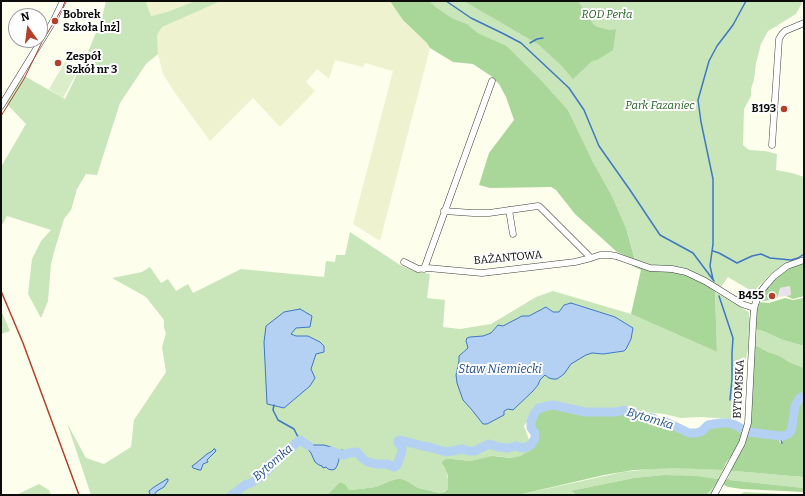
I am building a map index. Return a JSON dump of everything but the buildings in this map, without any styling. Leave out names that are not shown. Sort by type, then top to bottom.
[{"type":"street","points":[[1,106],[54,20],[63,1]]},
{"type":"street","points":[[772,145],[779,40],[785,31],[804,23]]},
{"type":"street","points":[[424,269],[492,81]]},
{"type":"street","points":[[444,211],[489,214],[540,206],[591,258]]},
{"type":"street","points":[[509,210],[513,234]]},
{"type":"street","name":"BAŻANTOWA","points":[[404,262],[409,266],[418,269],[428,268],[482,273],[567,263],[600,255],[610,255],[650,268],[682,271],[705,281],[742,304],[754,308]]},
{"type":"street","points":[[754,308],[759,294],[769,281],[783,269],[804,260]]},
{"type":"street","name":"BYTOMSKA","points":[[714,495],[742,443],[748,422],[754,308]]},
{"type":"shaded area","points":[[790,286],[791,295],[779,297],[780,288]]},
{"type":"green space","points":[[106,1],[146,1],[151,16],[167,12],[195,1],[221,1],[162,27],[157,35],[158,54],[146,64],[120,103],[97,175],[86,174],[77,189],[71,210],[64,219],[51,264],[48,301],[41,318],[28,294],[32,259],[41,241],[51,230],[7,216],[1,227],[1,167],[26,124],[5,102],[21,74],[65,99],[88,52],[102,18]]},
{"type":"green space","points":[[146,1],[195,1],[167,12],[151,16]]},
{"type":"green space","points":[[221,1],[393,1],[427,39],[430,48],[380,241],[353,224],[393,71],[365,63],[363,67],[335,60],[329,79],[317,69],[306,82],[315,91],[280,127],[253,98],[210,141],[163,74],[158,54],[157,35],[162,27]]},
{"type":"green space","points":[[390,1],[429,1],[452,18],[467,24],[478,33],[507,46],[542,81],[568,110],[593,162],[612,196],[626,228],[635,260],[617,252],[575,214],[556,190],[551,187],[490,188],[479,185],[489,153],[514,120],[506,97],[499,84],[491,76],[473,64],[453,62],[430,48],[427,43],[403,20]]},
{"type":"green space","name":"Park Fazaniec","points":[[429,1],[803,1],[796,14],[768,31],[761,44],[751,89],[751,96],[744,109],[743,145],[749,150],[765,151],[777,154],[776,170],[804,177],[804,257],[786,263],[771,274],[753,292],[728,277],[720,288],[632,266],[635,259],[626,228],[612,196],[593,162],[568,110],[507,46],[478,33],[467,24],[452,18]]},
{"type":"green space","points":[[464,1],[578,1],[593,24],[597,27],[610,30],[616,29],[613,50],[597,60],[592,61],[573,79],[561,65],[538,44]]},
{"type":"green space","points":[[65,62],[79,69],[63,98],[49,89]]},
{"type":"green space","points":[[350,232],[400,265],[413,271],[430,274],[427,298],[445,300],[443,327],[460,329],[491,324],[536,297],[553,291],[631,314],[717,352],[715,292],[747,311],[749,313],[749,317],[751,317],[748,349],[735,419],[700,417],[681,418],[664,414],[615,409],[593,409],[560,404],[538,405],[524,426],[532,448],[529,451],[512,458],[496,456],[470,461],[452,459],[443,466],[447,473],[449,486],[448,489],[441,493],[418,488],[407,481],[397,479],[376,487],[351,490],[348,489],[346,485],[339,483],[327,495],[91,495],[67,423],[86,458],[104,464],[131,447],[134,420],[166,372],[162,347],[166,333],[164,328],[164,320],[146,297],[112,278],[142,272],[150,267],[161,283],[168,279],[176,291],[188,284],[193,293],[241,269],[324,277],[326,261],[335,262],[336,255],[345,255]],"holes":[[[571,303],[615,317],[633,328],[631,339],[624,351],[603,354],[592,353],[571,364],[564,374],[557,379],[549,378],[545,375],[533,391],[513,410],[509,409],[504,411],[487,424],[463,400],[459,356],[468,348],[466,341],[470,337],[483,336],[491,333],[498,325],[503,326],[522,316],[529,316],[546,307],[553,312],[559,312],[564,305]]]},
{"type":"green space","points":[[804,261],[804,296],[793,299],[786,296],[791,295],[790,286],[780,288],[778,297],[775,299],[775,294],[770,294],[770,300],[758,300],[760,295],[785,269]]},
{"type":"green space","points":[[632,266],[649,270],[684,273],[714,289],[717,352],[631,314],[641,270]]},
{"type":"green space","points":[[785,298],[793,300],[804,298],[804,346],[783,340],[755,329],[758,302],[769,303]]},
{"type":"green space","points":[[1,310],[10,331],[1,334]]},
{"type":"green space","points":[[755,329],[783,340],[804,346],[804,368],[754,345]]},
{"type":"green space","points":[[754,345],[804,368],[804,393],[795,401],[788,431],[784,434],[748,430]]},
{"type":"green space","points":[[804,397],[804,477],[730,471],[747,433],[777,438],[779,439],[780,443],[783,442],[782,438],[786,438],[792,432],[797,405]]},
{"type":"green space","points":[[548,407],[577,413],[614,414],[624,411],[629,415],[637,415],[642,418],[652,419],[654,422],[668,424],[687,434],[694,435],[705,431],[710,427],[725,424],[735,426],[743,431],[740,442],[723,470],[673,468],[634,470],[604,475],[518,495],[327,495],[339,483],[346,485],[348,489],[351,490],[376,487],[397,479],[407,481],[418,488],[440,493],[444,492],[448,489],[448,476],[442,463],[443,461],[446,459],[470,461],[493,456],[511,458],[520,456],[529,451],[537,442],[538,437],[533,429],[534,421],[538,411]]},
{"type":"green space","points":[[659,468],[723,470],[712,495],[706,495],[719,479],[664,475],[634,478],[570,491],[576,495],[518,495],[623,472]]},
{"type":"green space","points":[[730,471],[804,477],[804,488],[730,480],[728,478]]},
{"type":"green space","points":[[664,475],[719,479],[706,495],[576,495],[570,491],[634,478]]},
{"type":"green space","points":[[728,478],[730,480],[804,488],[804,492],[728,487],[724,485],[724,483]]},
{"type":"green space","points":[[39,484],[49,490],[51,495],[16,495]]},
{"type":"green space","points":[[744,492],[804,495],[741,494]]},
{"type":"water","name":"Staw Niemiecki","points":[[571,303],[615,317],[633,328],[631,339],[626,349],[624,351],[603,354],[592,353],[586,355],[571,364],[564,374],[557,379],[549,378],[545,375],[533,391],[513,410],[508,409],[504,411],[504,415],[487,424],[483,424],[463,400],[457,383],[456,375],[459,356],[468,348],[466,341],[467,338],[483,336],[491,333],[498,325],[503,326],[522,316],[529,316],[546,307],[553,312],[559,312],[564,305]]},
{"type":"water","points":[[300,309],[312,316],[310,327],[296,328],[291,334],[296,336],[308,336],[320,342],[324,346],[324,352],[316,354],[311,369],[315,378],[310,386],[284,408],[267,404],[264,342],[266,326],[284,312]]},
{"type":"water","points":[[300,438],[311,445],[324,445],[337,451],[343,450],[341,456],[337,456],[339,460],[335,469],[332,470],[326,467],[323,468],[315,462],[311,453],[299,441]]},
{"type":"water","points":[[214,449],[216,451],[207,460],[208,462],[203,464],[201,470],[193,468],[192,466]]},
{"type":"water","points":[[167,479],[168,481],[164,487],[157,491],[154,495],[150,495],[149,491]]},
{"type":"waterway","points":[[446,1],[471,18],[521,43],[569,88],[584,110],[599,146],[660,235],[693,253],[714,281]]},
{"type":"waterway","points":[[713,279],[710,266],[713,244],[713,179],[698,100],[709,61],[717,46],[733,25],[746,1]]},
{"type":"waterway","points":[[530,43],[537,39],[543,38]]},
{"type":"waterway","points":[[713,251],[737,263],[752,256],[761,254],[770,258],[791,260],[804,254]]},
{"type":"waterway","points":[[719,296],[733,338],[730,400]]},
{"type":"waterway","name":"Bytomka","points":[[749,432],[780,436],[788,434],[791,431],[795,406],[800,398],[804,396]]},
{"type":"waterway","points":[[274,405],[273,410],[278,420],[294,429],[300,439]]},
{"type":"waterway","name":"Bytomka","points":[[331,451],[345,455],[348,453],[357,452],[368,462],[387,464],[394,467],[397,465],[402,451],[402,448],[398,443],[400,440],[446,452],[463,449],[475,451],[489,444],[498,447],[508,448],[515,446],[524,448],[531,445],[535,438],[535,433],[531,428],[531,422],[534,414],[539,408],[553,405],[585,412],[616,412],[624,410],[631,414],[653,418],[657,422],[666,422],[689,433],[697,433],[702,431],[708,425],[721,423],[730,423],[744,430]]},
{"type":"waterway","name":"Bytomka","points":[[780,436],[782,443]]},
{"type":"waterway","name":"Bytomka","points":[[232,495],[245,485],[263,475],[279,456],[290,450],[300,440],[309,446]]},
{"type":"tram line","points":[[1,116],[24,79],[42,42],[65,1]]},
{"type":"railway","points":[[1,291],[23,343],[79,495]]},
{"type":"place","name":"Bobrek Szkoła [nż]","points":[[55,21]]},
{"type":"place","name":"Zespół Szkół nr 3","points":[[58,63]]},
{"type":"place","name":"B193","points":[[784,109]]},
{"type":"place","name":"B455","points":[[772,296]]},
{"type":"park label","name":"ROD Perła","points":[[607,15]]}]
